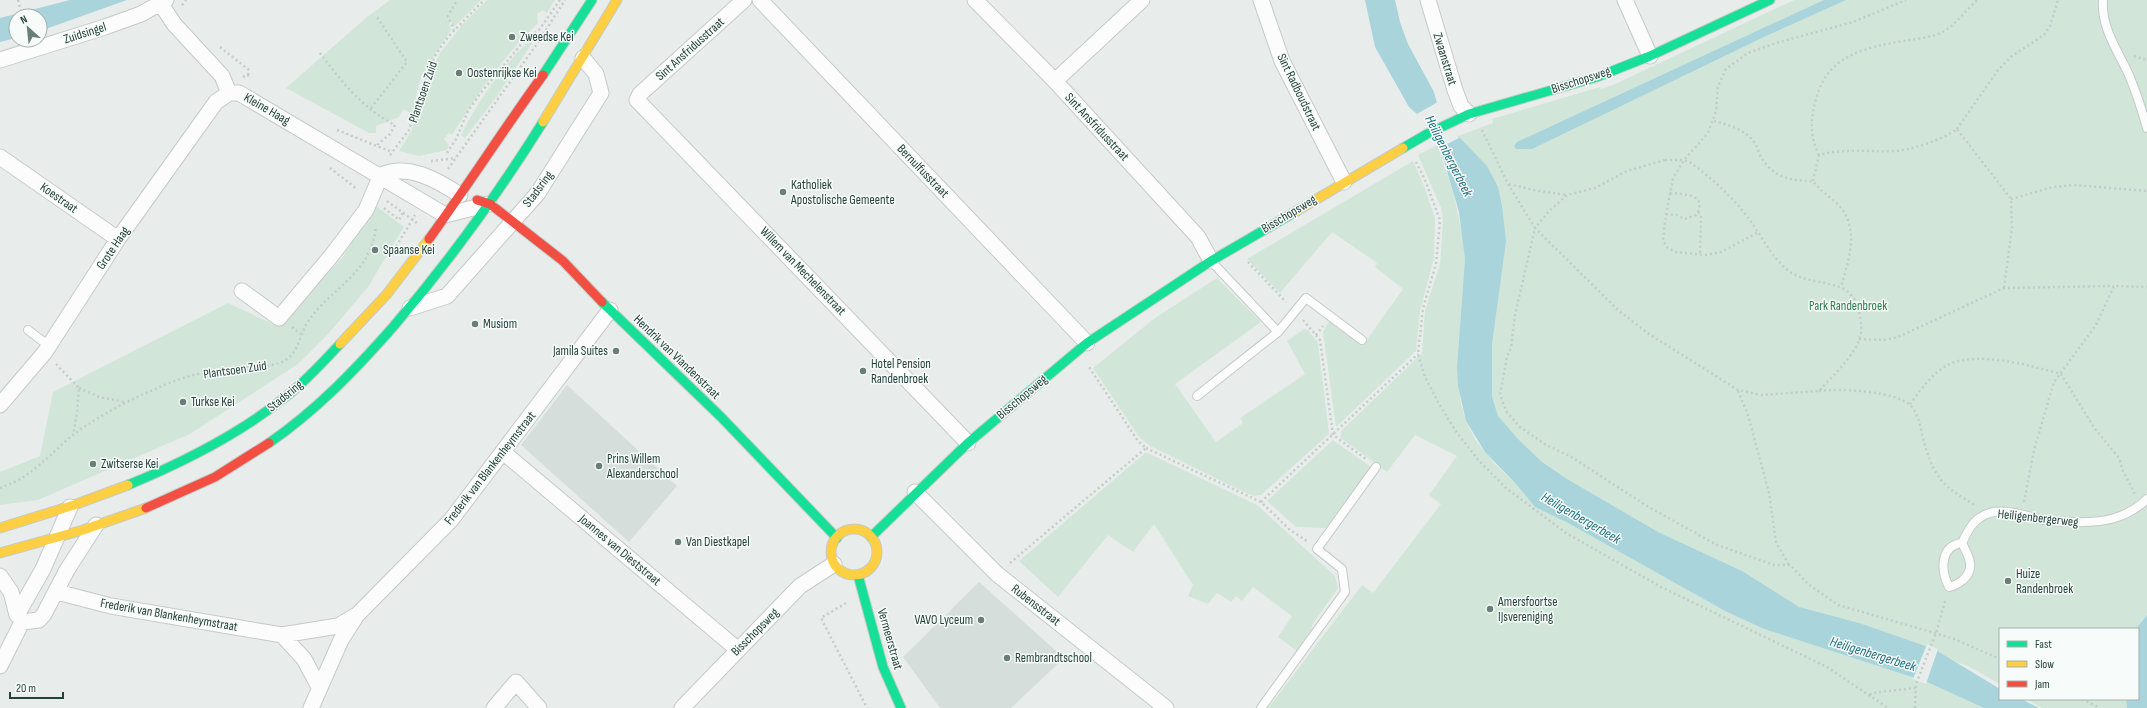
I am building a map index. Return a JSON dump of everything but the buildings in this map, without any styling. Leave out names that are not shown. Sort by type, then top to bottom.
[{"type":"street","name":"Stadsring","points":[[0,528],[70,507],[122,489],[183,463],[241,429],[280,402],[315,371],[386,294],[481,167],[492,147],[553,61],[592,0]]},
{"type":"street","name":"Stadsring","points":[[0,553],[57,537],[140,510],[215,476],[288,428],[334,391],[410,308],[490,204],[510,176],[617,0]]},
{"type":"street","name":"Sint Ansfridusstraat","points":[[637,100],[640,94],[744,0]]},
{"type":"street","name":"Bernulfusstraat","points":[[760,0],[1087,343]]},
{"type":"street","name":"Sint Ansfridusstraat","points":[[975,0],[1055,82],[1198,237],[1211,261]]},
{"type":"street","points":[[1055,82],[1142,0]]},
{"type":"street","name":"Sint Radboudstraat","points":[[1261,0],[1282,61],[1344,182]]},
{"type":"street","name":"Zwaanstraat","points":[[1428,0],[1455,90],[1461,106],[1469,114]]},
{"type":"street","points":[[1625,0],[1650,56]]},
{"type":"street","name":"Bisschopsweg","points":[[871,537],[915,492],[968,443],[1087,343],[1211,261],[1407,145],[1451,122],[1469,114],[1597,77],[1650,56],[1770,0]]},
{"type":"street","points":[[164,2],[174,24],[222,76],[227,88]]},
{"type":"street","name":"Zuidsingel","points":[[0,60],[106,27],[164,2]]},
{"type":"street","name":"Stadsring","points":[[410,308],[447,296],[542,187],[601,93],[596,74],[583,58]]},
{"type":"street","name":"Kleine Haag","points":[[227,88],[239,93],[381,175],[445,215]]},
{"type":"street","name":"Grote Haag","points":[[0,405],[49,353],[118,239],[227,88]]},
{"type":"street","name":"Willem van Mechelenstraat","points":[[637,100],[968,443]]},
{"type":"street","name":"Koestraat","points":[[0,157],[118,239]]},
{"type":"street","points":[[242,291],[279,318],[332,255],[374,201],[381,175],[390,171],[407,172],[431,177],[460,195],[490,204]]},
{"type":"street","points":[[445,215],[490,204]]},
{"type":"street","name":"Hendrik van Viandenstraat","points":[[490,204],[564,261],[610,310],[720,417],[837,538]]},
{"type":"street","name":"Frederik van Blankenheymstraat","points":[[311,708],[341,640],[357,615],[451,520],[504,452],[610,310]]},
{"type":"street","name":"Joannes van Dieststraat","points":[[504,452],[737,649]]},
{"type":"street","name":"Rubensstraat","points":[[915,492],[997,574],[1166,708]]},
{"type":"street","points":[[0,666],[70,507]]},
{"type":"street","points":[[20,619],[39,620],[57,592],[67,570],[96,525]]},
{"type":"street","points":[[850,530],[865,532],[871,537],[875,543],[877,556],[870,569],[858,575],[844,573],[834,564],[831,550],[837,538],[850,530]]},
{"type":"street","name":"Bisschopsweg","points":[[682,708],[737,649],[800,586],[834,564]]},
{"type":"street","name":"Vermeerstraat","points":[[858,575],[883,667],[901,708]]},
{"type":"street","points":[[0,576],[11,592],[20,619]]},
{"type":"street","name":"Frederik van Blankenheymstraat","points":[[57,592],[111,606],[282,635],[338,626],[357,615]]},
{"type":"street","points":[[282,635],[304,659],[319,687]]},
{"type":"street","points":[[494,708],[516,682],[539,708]]},
{"type":"lane","points":[[2103,0],[2103,8],[2108,31],[2130,76],[2147,128]]},
{"type":"lane","points":[[1211,261],[1278,332]]},
{"type":"lane","points":[[1197,396],[1278,332],[1306,298],[1362,340]]},
{"type":"lane","points":[[28,330],[49,353]]},
{"type":"lane","points":[[1261,708],[1345,592],[1342,569],[1317,549],[1376,466]]},
{"type":"lane","name":"Heiligenbergerweg","points":[[1949,587],[1943,577],[1944,561],[1950,548],[1955,544],[1962,543],[1972,524],[1982,516],[1991,513],[2006,512],[2062,521],[2091,523],[2110,521],[2124,516],[2147,499]]},
{"type":"lane","points":[[1949,587],[1959,584],[1968,575],[1972,567],[1969,556],[1962,543]]},
{"type":"path","points":[[454,31],[448,16],[457,0]]},
{"type":"path","name":"Plantsoen Zuid","points":[[376,146],[392,152],[409,130],[424,81],[432,62],[454,31],[484,0]]},
{"type":"path","points":[[447,153],[456,140],[468,111],[480,94],[523,42],[539,30],[560,0]]},
{"type":"path","points":[[1757,233],[1721,252],[1700,255],[1675,252],[1667,246],[1663,235],[1673,178],[1684,160],[1708,133],[1714,121],[1718,86],[1726,69],[1742,57],[1776,43],[1853,22],[1906,0]]},
{"type":"path","points":[[1841,287],[1850,252],[1851,232],[1849,224],[1841,209],[1822,193],[1813,181],[1819,155],[1814,145],[1811,121],[1817,94],[1830,68],[1845,58],[1886,44],[1926,38],[1942,32],[1977,0]]},
{"type":"path","points":[[1819,155],[1835,151],[1894,151],[1951,134],[1957,129],[1998,70],[2012,56],[2044,35],[2050,26],[2058,0]]},
{"type":"path","points":[[549,16],[558,22]]},
{"type":"path","points":[[371,108],[407,62],[377,17]]},
{"type":"path","points":[[320,53],[346,88],[371,108],[395,124],[390,134],[376,146],[335,129]]},
{"type":"path","points":[[227,88],[248,75],[248,80],[254,85]]},
{"type":"path","points":[[1469,114],[1478,122],[1508,184],[1535,228],[1619,311],[1649,334],[1738,390],[1761,395],[1836,389],[1898,398],[1910,404],[1918,416],[1928,456],[1940,479],[1956,494],[1991,513]]},
{"type":"path","points":[[1714,121],[1744,132],[1754,142],[1762,158],[1770,168],[1781,177],[1795,181],[1813,181]]},
{"type":"path","points":[[1957,129],[2012,199],[2012,228],[2004,288]]},
{"type":"path","points":[[1407,145],[1425,180],[1440,220],[1436,264],[1423,308],[1418,354],[1425,377],[1457,433],[1498,480],[1532,509],[1566,533],[1661,587],[1813,660],[1870,695],[1888,708]]},
{"type":"path","points":[[1508,184],[1534,190],[1568,195],[1595,188],[1627,171],[1649,164],[1684,160],[1706,174],[1728,194],[1746,215],[1757,233],[1789,272],[1808,280],[1841,287],[1849,292],[1858,305],[1861,331],[1859,339],[1853,351],[1819,391]]},
{"type":"path","points":[[326,165],[399,220],[403,213]]},
{"type":"path","points":[[2012,199],[2053,187],[2074,186],[2147,192]]},
{"type":"path","points":[[1670,193],[1692,195],[1698,201],[1698,212],[1700,215],[1700,255]]},
{"type":"path","points":[[1568,195],[1550,210],[1535,228],[1515,315],[1511,348],[1507,357],[1500,394],[1506,412],[1520,427],[1546,445],[1570,456],[1647,506],[1717,545],[1774,565],[1790,565]]},
{"type":"path","name":"Plantsoen Zuid","points":[[0,488],[22,478],[73,436],[125,402],[174,381],[204,373],[274,364],[287,360],[293,353],[301,334],[314,314],[356,273],[367,254],[375,233],[374,201]]},
{"type":"path","points":[[1666,214],[1688,219],[1692,218],[1698,212]]},
{"type":"path","points":[[1244,258],[1320,340],[1333,435],[1376,466]]},
{"type":"path","points":[[1859,339],[1884,340],[1898,337],[2004,288],[2114,286],[2147,287]]},
{"type":"path","points":[[2022,514],[2042,420],[2054,382],[2096,325],[2114,286]]},
{"type":"path","points":[[49,353],[79,388],[99,397],[125,402]]},
{"type":"path","points":[[1261,502],[1418,354]]},
{"type":"path","points":[[1910,404],[1923,387],[1946,366],[1967,358],[2036,367],[2061,374],[2095,429],[2119,458],[2136,496]]},
{"type":"path","points":[[1088,368],[1138,441],[1146,448],[1261,502],[1290,530],[1317,549]]},
{"type":"path","points":[[73,436],[79,388]]},
{"type":"path","points":[[1738,390],[1748,415],[1767,486],[1776,542],[1790,565],[1808,584],[1838,605],[1936,634],[1999,659]]},
{"type":"path","points":[[997,574],[1146,448]]},
{"type":"path","points":[[1915,708],[1915,688],[1936,634],[1949,587]]},
{"type":"path","points":[[863,593],[821,618],[867,708]]},
{"type":"path","points":[[1870,695],[1872,693],[1915,688]]},
{"type":"path","points":[[2084,700],[2100,708]]},
{"type":"shaded area","name":"Prins Willem Alexanderschool","points":[[567,385],[677,486],[629,542],[521,445]]},
{"type":"shaded area","name":"VAVO Lyceum","points":[[979,582],[1064,658],[1011,708],[940,708],[903,657]]},
{"type":"green space","points":[[390,0],[481,0],[453,28],[451,20],[449,24],[451,30],[421,76],[412,114],[403,109],[399,117],[376,126],[376,133],[369,133],[286,88],[367,17]]},
{"type":"green space","points":[[487,0],[555,0],[547,13],[543,10],[537,14],[538,23],[513,49],[491,76],[452,135],[449,133],[444,139],[449,145],[447,150],[419,156],[399,151],[411,132],[427,80],[440,53],[462,25]]},
{"type":"green space","name":"Park Randenbroek","points":[[1794,0],[2147,0],[2147,708],[2042,708],[2028,700],[2139,700],[2139,628],[1999,628],[1999,683],[1968,666],[1861,630],[1793,613],[1511,452],[1493,420],[1458,136],[1493,123],[1492,119],[1600,87],[1601,89],[1613,85]]},
{"type":"green space","points":[[539,33],[497,96],[465,138],[461,135],[485,94],[505,66],[528,42]]},
{"type":"green space","points":[[1437,145],[1453,191],[1463,238],[1465,259],[1457,366],[1461,404],[1466,421],[1476,441],[1535,507],[1568,523],[1725,611],[1764,629],[1927,682],[1984,708],[1268,708],[1362,585],[1373,593],[1441,504],[1429,495],[1457,456],[1415,435],[1387,472],[1341,438],[1341,431],[1422,353],[1425,310],[1440,264],[1443,220],[1442,210],[1418,155]]},
{"type":"green space","points":[[1413,161],[1424,186],[1435,218],[1434,258],[1420,311],[1416,351],[1336,427],[1323,332],[1330,320],[1363,345],[1403,289],[1375,267],[1377,263],[1332,232],[1280,293],[1247,259]]},
{"type":"green space","points":[[372,203],[404,227],[368,287],[329,333],[298,364],[190,434],[38,500],[0,505],[0,472],[40,456],[53,392],[228,303],[275,325],[282,322],[343,257]]},
{"type":"green space","points":[[1217,278],[1261,322],[1175,384],[1216,442],[1243,423],[1240,418],[1305,374],[1287,341],[1304,329],[1308,330],[1318,343],[1329,434],[1261,495],[1254,496],[1242,491],[1150,446],[1139,437],[1093,368],[1155,318]]},
{"type":"green space","points":[[1333,440],[1371,467],[1326,528],[1296,527],[1267,501]]},
{"type":"green space","points":[[1145,453],[1148,453],[1257,505],[1335,576],[1338,588],[1312,625],[1311,635],[1297,651],[1278,637],[1292,616],[1253,587],[1242,601],[1236,596],[1231,602],[1217,593],[1208,604],[1188,596],[1193,585],[1154,524],[1133,552],[1108,535],[1058,597],[1019,561]]},
{"type":"water","points":[[70,0],[127,0],[48,28],[48,8],[39,8]]},
{"type":"water","name":"Heiligenbergerbeek","points":[[1365,0],[1395,0],[1400,22],[1408,44],[1434,92],[1437,103],[1458,136],[1487,166],[1498,187],[1506,241],[1492,344],[1492,397],[1498,416],[1518,439],[1542,462],[1567,479],[1658,532],[1742,571],[1799,607],[1859,623],[1934,649],[1999,688],[1999,700],[2023,700],[2039,708],[1984,708],[1927,682],[1764,629],[1725,611],[1568,523],[1535,507],[1516,484],[1485,452],[1466,421],[1458,386],[1457,366],[1465,259],[1459,212],[1444,161],[1437,145],[1417,114],[1409,107],[1375,47]]},
{"type":"water","points":[[1824,0],[1846,0],[1766,36],[1532,149],[1516,149],[1514,146],[1517,142]]},
{"type":"water","points":[[8,16],[8,40],[0,42],[0,18]]},
{"type":"water","points":[[2147,615],[2147,708],[2127,708],[2126,700],[2139,700],[2139,628],[2137,628]]},
{"type":"pier","points":[[1438,102],[1459,138],[1439,148],[1415,115]]},
{"type":"pier","points":[[1927,644],[1938,649],[1926,684],[1913,679]]},
{"type":"traffic: fast","points":[[543,75],[592,0]]},
{"type":"traffic: fast","points":[[1403,148],[1427,134],[1469,114],[1597,77],[1650,56],[1770,0]]},
{"type":"traffic: fast","points":[[269,443],[303,417],[335,389],[393,327],[472,228],[543,122]]},
{"type":"traffic: fast","points":[[871,537],[968,443],[1087,343],[1211,261],[1295,212]]},
{"type":"traffic: fast","points":[[602,302],[721,417],[837,538]]},
{"type":"traffic: fast","points":[[128,485],[191,457],[251,422],[295,389],[340,344]]},
{"type":"traffic: fast","points":[[858,575],[883,667],[901,708]]},
{"type":"traffic: slow","points":[[543,122],[617,0]]},
{"type":"traffic: slow","points":[[1295,212],[1403,148]]},
{"type":"traffic: slow","points":[[340,344],[387,294],[429,239]]},
{"type":"traffic: slow","points":[[0,528],[74,505],[128,485]]},
{"type":"traffic: slow","points":[[0,553],[83,530],[146,508]]},
{"type":"traffic: slow","points":[[854,529],[867,533],[873,539],[877,552],[873,565],[867,571],[854,575],[841,571],[835,565],[831,552],[835,539],[841,533],[854,529]]},
{"type":"traffic: jam","points":[[429,239],[543,75]]},
{"type":"traffic: jam","points":[[477,200],[490,204],[563,261],[602,302]]},
{"type":"traffic: jam","points":[[146,508],[215,477],[269,443]]},
{"type":"place","name":"Zweedse Kei","points":[[512,37]]},
{"type":"place","name":"Oostenrijkse Kei","points":[[459,73]]},
{"type":"place","name":"Katholiek Apostolische Gemeente","points":[[783,192]]},
{"type":"place","name":"Spaanse Kei","points":[[375,250]]},
{"type":"place","name":"Musiom","points":[[475,324]]},
{"type":"place","name":"Jamila Suites","points":[[616,351]]},
{"type":"place","name":"Hotel Pension Randenbroek","points":[[863,371]]},
{"type":"place","name":"Turkse Kei","points":[[183,402]]},
{"type":"place","name":"Zwitserse Kei","points":[[93,464]]},
{"type":"place","name":"Prins Willem Alexanderschool","points":[[599,466]]},
{"type":"place","name":"Van Diestkapel","points":[[678,542]]},
{"type":"place","name":"Huize Randenbroek","points":[[2008,581]]},
{"type":"place","name":"Amersfoortse IJsvereniging","points":[[1490,609]]},
{"type":"place","name":"VAVO Lyceum","points":[[981,620]]},
{"type":"place","name":"Rembrandtschool","points":[[1007,658]]}]
